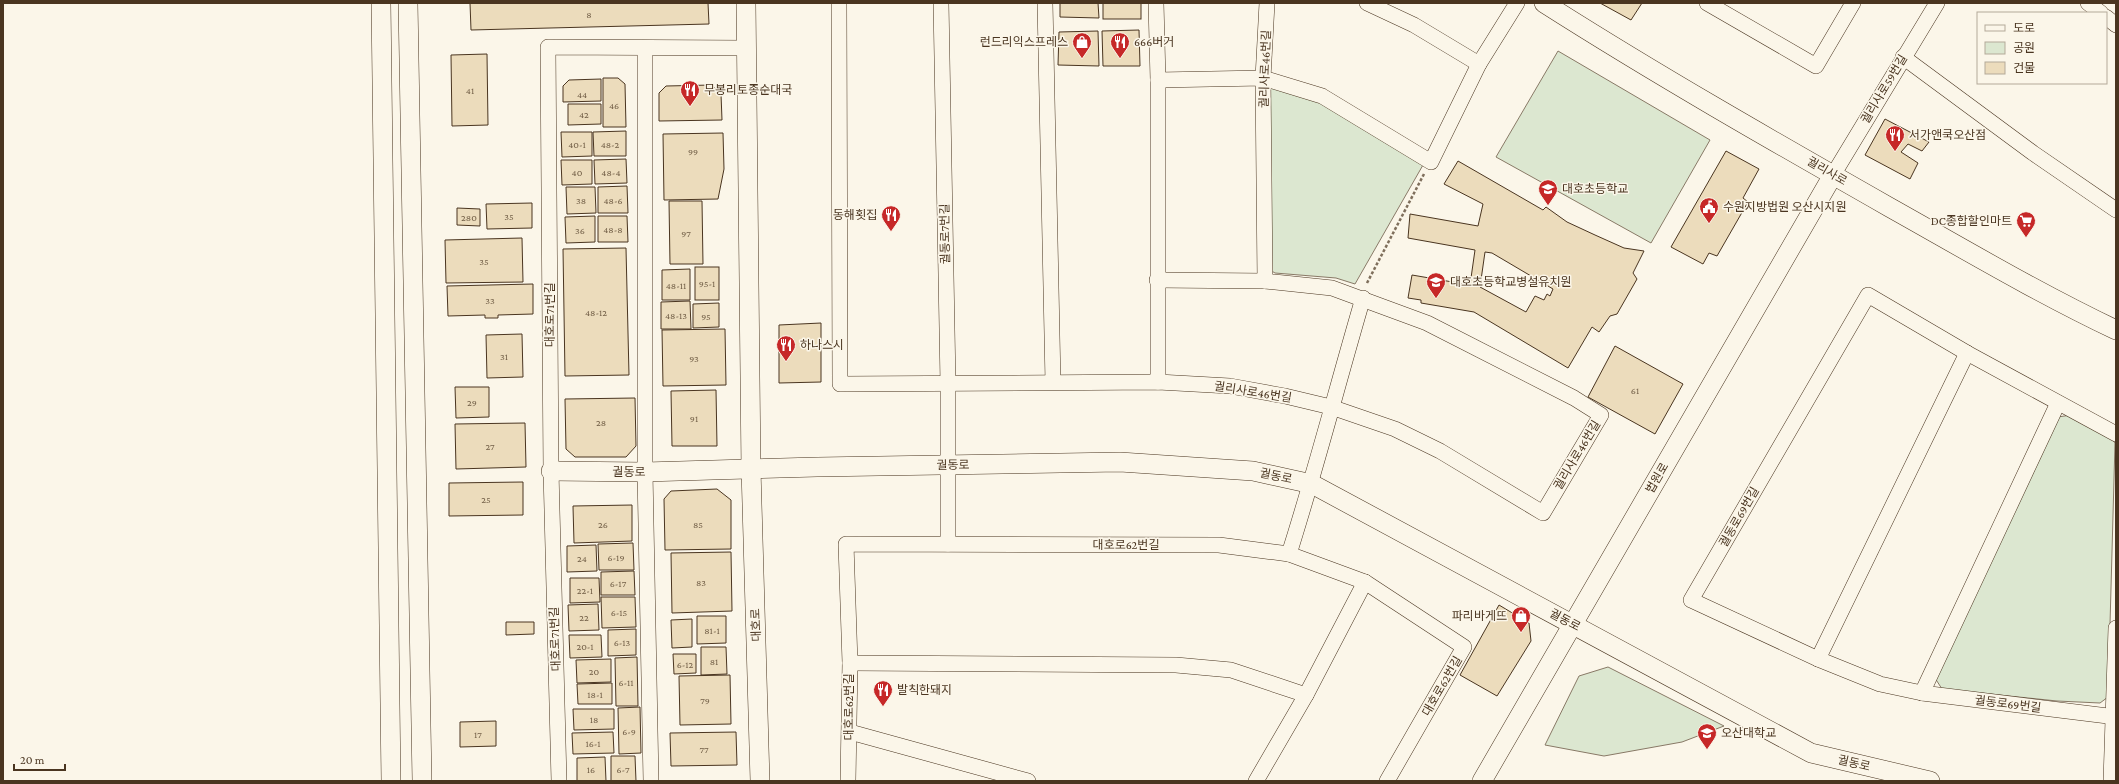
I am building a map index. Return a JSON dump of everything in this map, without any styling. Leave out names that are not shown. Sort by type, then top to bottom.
[{"type":"street","points":[[381,3],[391,781]]},
{"type":"street","points":[[408,3],[422,781]]},
{"type":"street","name":"대호로","points":[[746,3],[752,469],[760,781]]},
{"type":"street","name":"궐리사로46번길","points":[[840,3],[840,384],[1158,382],[1230,386],[1331,407],[1395,429],[1440,451],[1543,512],[1601,415],[1574,398],[1427,323],[1363,298],[1332,288],[1265,281],[1263,78],[1267,3]]},
{"type":"street","name":"궐동로7번길","points":[[941,3],[948,383],[948,544]]},
{"type":"street","points":[[1045,3],[1053,382]]},
{"type":"street","points":[[1156,3],[1158,80],[1158,382]]},
{"type":"street","points":[[1367,3],[1414,25],[1479,64]]},
{"type":"street","points":[[1158,80],[1263,78],[1322,96],[1431,162],[1479,64],[1517,3]]},
{"type":"street","name":"궐리사로","points":[[1544,3],[1633,60],[1833,175],[2067,307],[2116,330]]},
{"type":"street","points":[[1707,3],[1816,66],[1853,3]]},
{"type":"street","name":"궐리사로59번길","points":[[1833,175],[1937,3]]},
{"type":"street","points":[[2088,3],[2100,12]]},
{"type":"street","points":[[2107,18],[2116,25]]},
{"type":"street","name":"대호로71번길","points":[[559,781],[551,471],[548,47],[746,48]]},
{"type":"street","points":[[645,48],[645,472],[651,781]]},
{"type":"street","points":[[1903,57],[2033,153],[2116,210]]},
{"type":"street","name":"법원로","points":[[1482,781],[1833,175]]},
{"type":"street","points":[[1157,280],[1265,281]]},
{"type":"street","name":"궐동로69번길","points":[[2114,717],[1922,693],[1880,684],[1818,660],[1691,600],[1868,295],[1967,353],[2116,434]]},
{"type":"street","points":[[1289,554],[1312,484],[1331,407],[1363,298]]},
{"type":"street","points":[[1818,660],[1967,353]]},
{"type":"street","points":[[1922,693],[2058,403]]},
{"type":"street","name":"궐동로","points":[[551,471],[645,472],[1120,462],[1253,471],[1312,484],[1811,753],[1930,781]]},
{"type":"street","name":"대호로62번길","points":[[848,781],[850,663],[846,544],[1219,545],[1289,554],[1365,582],[1464,646],[1387,781]]},
{"type":"street","points":[[1256,781],[1306,695],[1365,582]]},
{"type":"street","points":[[2111,781],[2116,628]]},
{"type":"street","points":[[850,663],[1176,665],[1231,670],[1306,695]]},
{"type":"street","points":[[850,732],[1028,781]]},
{"type":"path","points":[[1363,298],[1368,278],[1431,162]]},
{"type":"green space","points":[[1558,51],[1710,140],[1651,243],[1496,157]]},
{"type":"green space","points":[[1274,87],[1322,102],[1423,165],[1355,284],[1336,278],[1275,273],[1270,270],[1269,90]]},
{"type":"green space","points":[[2071,415],[2109,435],[2115,443],[2108,697],[2100,703],[2057,701],[1942,689],[1935,678],[2058,417]]},
{"type":"green space","points":[[1608,667],[1724,726],[1682,742],[1604,756],[1545,745],[1579,676]]},
{"type":"building","points":[[470,3],[708,3],[709,24],[471,30]]},
{"type":"building","points":[[1060,3],[1098,3],[1099,18],[1060,17]]},
{"type":"building","points":[[1103,3],[1141,3],[1141,19],[1103,19]]},
{"type":"building","points":[[1600,3],[1642,3],[1631,20]]},
{"type":"building","points":[[1139,30],[1140,66],[1103,66],[1102,31]]},
{"type":"building","points":[[1098,31],[1099,66],[1058,65],[1059,32]]},
{"type":"building","points":[[487,54],[488,125],[452,126],[451,55]]},
{"type":"building","points":[[603,78],[618,78],[625,84],[626,127],[603,127]]},
{"type":"building","points":[[601,79],[601,101],[563,102],[563,86],[569,80]]},
{"type":"building","name":"무봉리토종순대국","points":[[712,85],[721,94],[722,120],[659,121],[659,93],[666,86]]},
{"type":"building","points":[[568,104],[601,104],[601,124],[568,125]]},
{"type":"building","points":[[1885,119],[1929,142],[1922,151],[1908,144],[1901,152],[1918,163],[1910,179],[1865,155]]},
{"type":"building","points":[[626,131],[626,156],[594,156],[593,132]]},
{"type":"building","points":[[561,132],[592,132],[592,156],[562,157]]},
{"type":"building","points":[[723,133],[724,169],[718,199],[664,200],[663,134]]},
{"type":"building","name":"수원지방법원 오산시지원","points":[[1726,151],[1759,169],[1743,198],[1748,202],[1717,256],[1709,253],[1703,264],[1671,247]]},
{"type":"building","points":[[626,159],[627,183],[595,184],[594,160]]},
{"type":"building","points":[[561,160],[592,160],[592,184],[562,185]]},
{"type":"building","points":[[1458,161],[1543,210],[1546,207],[1567,222],[1624,248],[1644,251],[1633,273],[1637,279],[1617,314],[1610,316],[1599,332],[1592,327],[1568,368],[1474,312],[1421,303],[1421,300],[1408,298],[1412,275],[1470,285],[1475,250],[1408,238],[1410,214],[1478,226],[1483,204],[1444,184]],"holes":[[[1485,252],[1492,253],[1553,289],[1550,296],[1547,294],[1544,300],[1535,296],[1526,312],[1480,287]]]},
{"type":"building","points":[[627,186],[628,213],[598,213],[598,187]]},
{"type":"building","points":[[566,187],[595,187],[596,213],[567,214]]},
{"type":"building","points":[[669,201],[702,201],[703,264],[670,264]]},
{"type":"building","points":[[532,203],[532,228],[487,229],[486,204]]},
{"type":"building","points":[[457,208],[480,209],[480,226],[457,225]]},
{"type":"building","points":[[595,216],[595,242],[566,243],[565,217]]},
{"type":"building","points":[[598,216],[627,216],[628,242],[598,242]]},
{"type":"building","points":[[522,238],[523,282],[446,283],[445,240]]},
{"type":"building","points":[[626,248],[629,375],[565,376],[563,249]]},
{"type":"building","points":[[695,267],[719,267],[719,300],[695,300]]},
{"type":"building","points":[[690,269],[690,300],[662,300],[662,270]]},
{"type":"building","points":[[533,284],[533,314],[498,315],[498,318],[485,318],[485,315],[448,316],[447,286]]},
{"type":"building","points":[[690,301],[691,329],[661,329],[661,302]]},
{"type":"building","points":[[719,303],[719,327],[693,328],[693,304]]},
{"type":"building","points":[[821,323],[821,382],[779,383],[779,325]]},
{"type":"building","points":[[725,329],[726,385],[663,386],[662,330]]},
{"type":"building","points":[[522,334],[523,377],[487,378],[486,335]]},
{"type":"building","points":[[1615,346],[1683,384],[1655,434],[1588,397]]},
{"type":"building","points":[[455,387],[489,387],[489,417],[456,418]]},
{"type":"building","points":[[716,390],[717,446],[672,446],[671,391]]},
{"type":"building","points":[[635,398],[636,446],[626,457],[575,457],[566,449],[565,399]]},
{"type":"building","points":[[525,423],[526,467],[456,469],[455,424]]},
{"type":"building","points":[[523,482],[523,515],[449,516],[449,483]]},
{"type":"building","points":[[717,489],[731,500],[731,549],[665,550],[664,499],[671,491]]},
{"type":"building","points":[[632,505],[632,541],[574,543],[573,506]]},
{"type":"building","points":[[633,543],[634,570],[599,570],[598,544]]},
{"type":"building","points":[[596,545],[597,571],[567,572],[567,546]]},
{"type":"building","points":[[731,552],[732,611],[672,613],[671,553]]},
{"type":"building","points":[[634,571],[635,595],[601,595],[601,572]]},
{"type":"building","points":[[570,578],[599,578],[600,602],[570,603]]},
{"type":"building","points":[[601,597],[635,597],[636,627],[602,628]]},
{"type":"building","points":[[598,604],[599,630],[569,631],[568,605]]},
{"type":"building","points":[[1499,605],[1529,623],[1531,641],[1497,696],[1460,675]]},
{"type":"building","points":[[697,616],[726,616],[726,643],[697,644]]},
{"type":"building","points":[[692,619],[692,647],[672,648],[671,620]]},
{"type":"building","points":[[506,622],[534,622],[534,634],[506,635]]},
{"type":"building","points":[[636,629],[636,655],[608,656],[608,630]]},
{"type":"building","points":[[569,635],[601,635],[602,657],[570,658]]},
{"type":"building","points":[[701,647],[726,647],[727,674],[701,675]]},
{"type":"building","points":[[673,654],[696,654],[696,673],[674,674]]},
{"type":"building","points":[[637,657],[638,706],[616,706],[615,658]]},
{"type":"building","points":[[611,659],[611,682],[577,683],[576,660]]},
{"type":"building","points":[[730,675],[731,724],[680,725],[679,676]]},
{"type":"building","points":[[612,683],[612,704],[578,704],[577,684]]},
{"type":"building","points":[[640,707],[641,753],[619,754],[618,708]]},
{"type":"building","points":[[573,709],[614,709],[614,729],[574,730]]},
{"type":"building","points":[[496,721],[496,746],[460,747],[460,722]]},
{"type":"building","points":[[613,732],[614,753],[573,754],[572,733]]},
{"type":"building","points":[[736,732],[737,765],[671,766],[670,733]]},
{"type":"building","points":[[611,756],[635,756],[636,781],[611,781]]},
{"type":"building","points":[[605,757],[606,781],[577,781],[577,758]]},
{"type":"place","name":"런드리익스프레스","points":[[1082,59]]},
{"type":"place","name":"666버거","points":[[1120,59]]},
{"type":"place","name":"무봉리토종순대국","points":[[690,107]]},
{"type":"place","name":"서가앤쿡오산점","points":[[1895,152]]},
{"type":"place","name":"대호초등학교","points":[[1548,206]]},
{"type":"place","name":"수원지방법원 오산시지원","points":[[1709,224]]},
{"type":"place","name":"동해횟집","points":[[891,232]]},
{"type":"place","name":"DC종합할인마트","points":[[2026,238]]},
{"type":"place","name":"대호초등학교병설유치원","points":[[1436,299]]},
{"type":"place","name":"하나스시","points":[[786,362]]},
{"type":"place","name":"파리바게뜨","points":[[1521,633]]},
{"type":"place","name":"발칙한돼지","points":[[883,707]]},
{"type":"place","name":"오산대학교","points":[[1707,750]]}]
